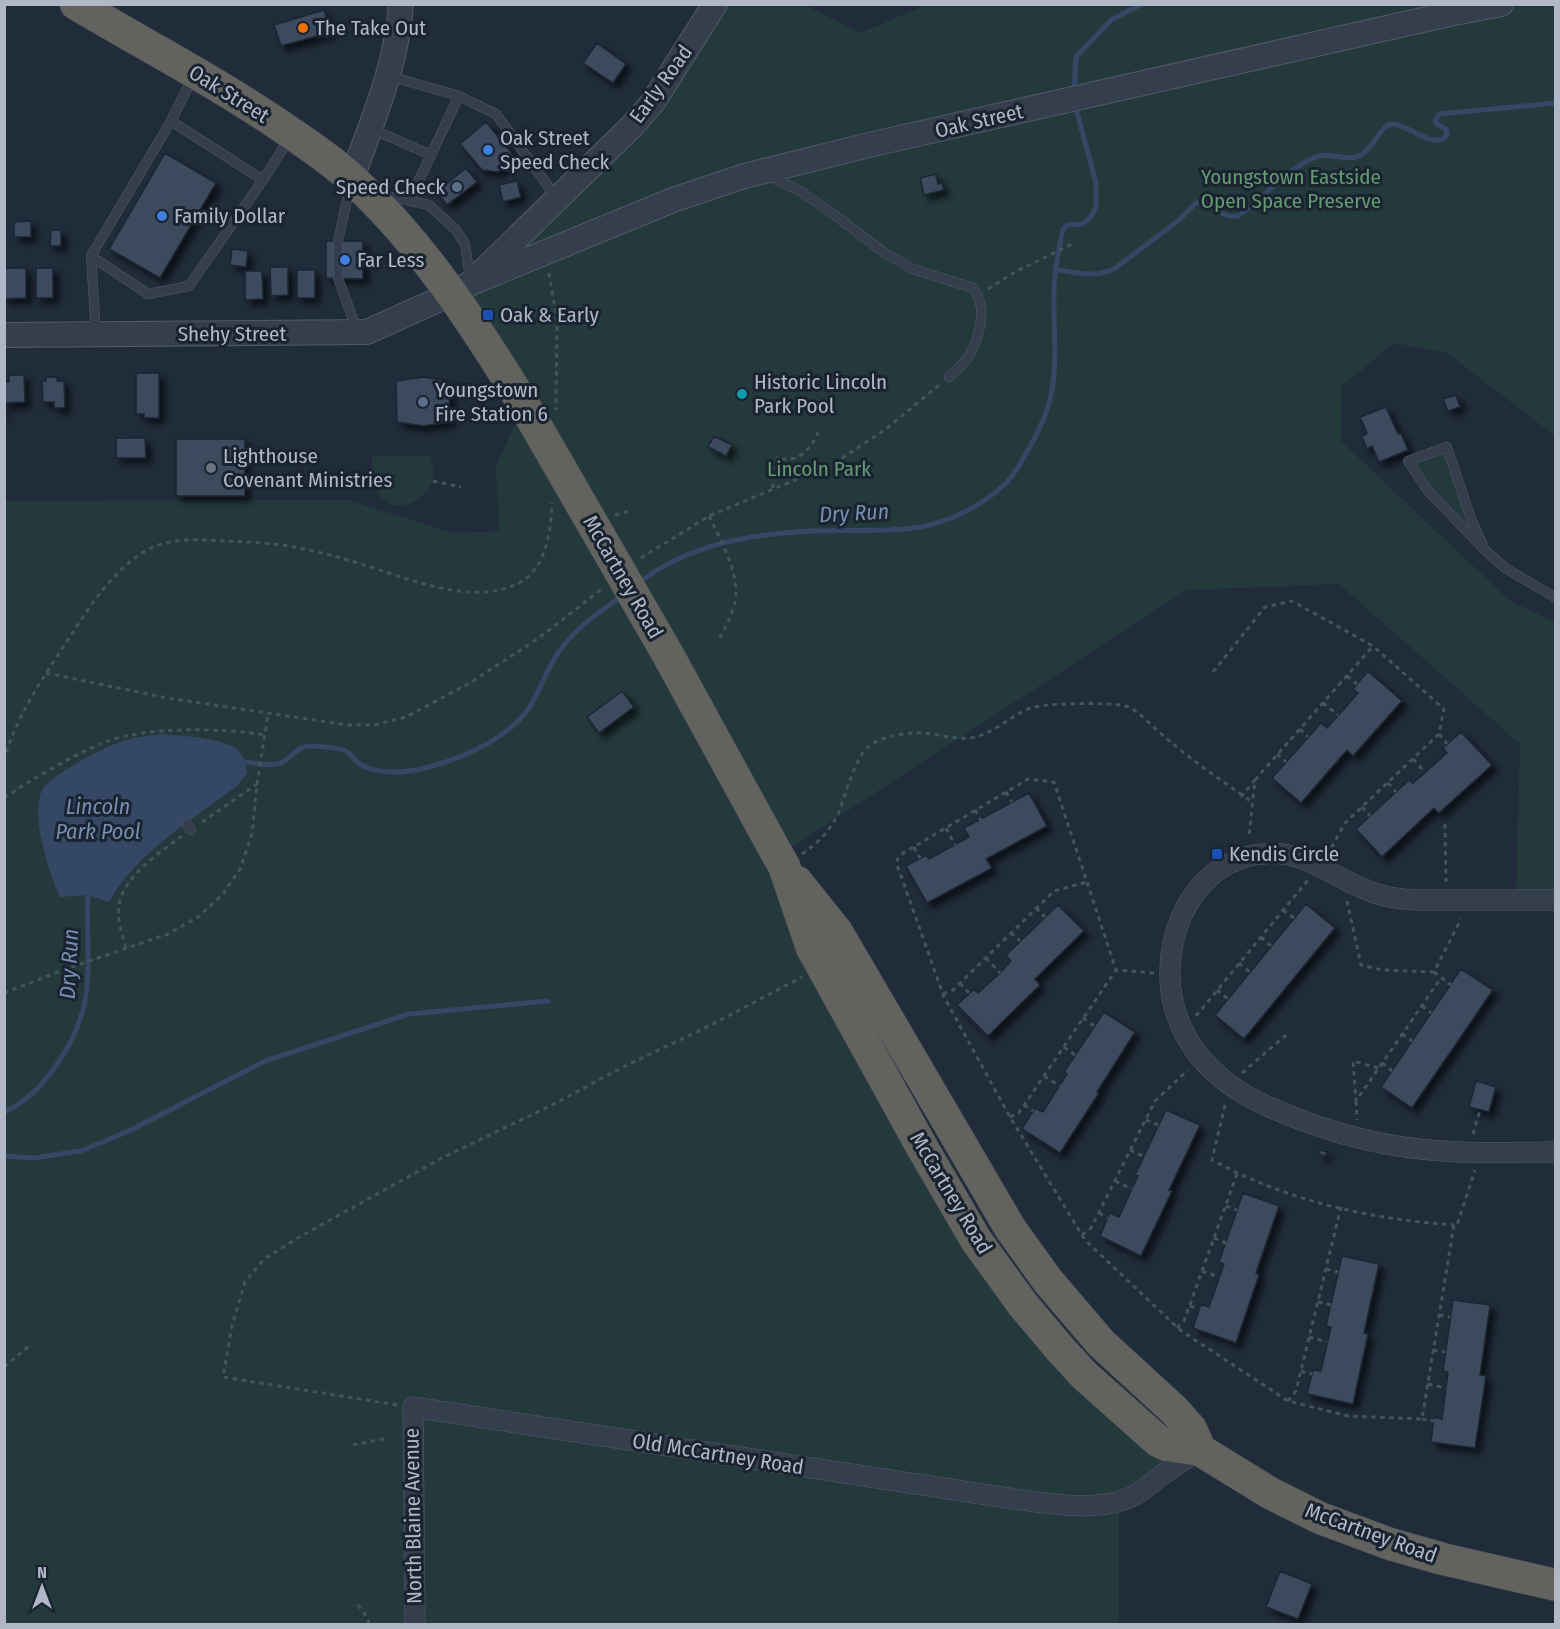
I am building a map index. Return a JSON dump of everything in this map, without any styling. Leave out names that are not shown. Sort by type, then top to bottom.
[{"type":"highway","name":"Oak Street","points":[[76,4],[195,72],[292,134],[362,188],[413,244],[461,289]]},
{"type":"highway","name":"McCartney Road","points":[[461,289],[484,339],[667,653],[780,859],[812,948],[917,1139],[970,1230],[1023,1305],[1083,1375],[1158,1441],[1166,1445],[1200,1450],[1280,1498],[1320,1518],[1380,1541],[1443,1559],[1556,1585]]},
{"type":"highway","name":"McCartney Road","points":[[780,859],[837,932],[975,1170],[1029,1255],[1101,1343],[1174,1410],[1191,1429],[1200,1450]]},
{"type":"street","points":[[362,188],[370,128],[389,76],[401,4]]},
{"type":"street","name":"Early Road","points":[[461,289],[631,127],[653,102],[716,4]]},
{"type":"street","name":"Oak Street","points":[[461,289],[673,200],[762,172],[884,142],[1501,4]]},
{"type":"street","name":"Shehy Street","points":[[4,335],[358,333],[367,332],[461,289]]},
{"type":"street","points":[[1556,900],[1398,898],[1364,889],[1319,865],[1296,856],[1263,854],[1239,860],[1216,872],[1197,888],[1184,908],[1175,930],[1169,975],[1172,1001],[1190,1044],[1202,1060],[1241,1093],[1287,1114],[1359,1139],[1443,1152],[1556,1152]]},
{"type":"street","name":"Old McCartney Road","points":[[413,1407],[1008,1498],[1062,1504],[1096,1504],[1129,1498],[1200,1450]]},
{"type":"street","name":"North Blaine Avenue","points":[[413,1407],[415,1624]]},
{"type":"lane","points":[[96,334],[91,256],[171,121],[195,72]]},
{"type":"lane","points":[[389,76],[459,96],[496,114],[557,199]]},
{"type":"lane","points":[[409,201],[459,96]]},
{"type":"lane","points":[[171,121],[263,180]]},
{"type":"lane","points":[[370,128],[431,155]]},
{"type":"lane","points":[[91,256],[148,294],[189,286],[292,134]]},
{"type":"lane","points":[[762,172],[800,191],[886,254],[913,269],[973,288],[979,296],[981,319],[969,356],[949,376]]},
{"type":"lane","points":[[358,333],[338,278],[338,242],[362,188],[429,205],[456,230],[465,244],[461,289]]},
{"type":"lane","points":[[1485,550],[1447,447],[1408,461],[1428,491],[1485,550],[1504,568],[1556,598]]},
{"type":"path","points":[[979,296],[1015,272],[1072,244]]},
{"type":"path","points":[[544,254],[553,288],[557,321],[555,411]]},
{"type":"path","points":[[772,489],[772,470],[777,458],[795,458],[806,453],[818,434],[815,432]]},
{"type":"path","points":[[433,482],[461,487]]},
{"type":"path","points":[[4,761],[20,721],[46,673],[101,592],[129,563],[149,549],[176,541],[208,540],[301,548],[427,586],[466,592],[497,591],[520,583],[533,571],[545,551],[549,534],[552,493]]},
{"type":"path","points":[[621,514],[630,510]]},
{"type":"path","points":[[709,516],[729,558],[735,600],[730,617],[718,641]]},
{"type":"path","points":[[1193,1020],[1319,865],[1345,823],[1439,734],[1444,709],[1373,646],[1293,601],[1265,607],[1213,672]]},
{"type":"path","points":[[1242,796],[1373,646]]},
{"type":"path","points":[[4,993],[168,934],[198,917],[223,894],[240,869],[252,834],[268,714],[167,698],[46,673]]},
{"type":"path","points":[[1347,676],[1357,684]]},
{"type":"path","points":[[780,859],[809,849],[828,832],[840,811],[854,770],[866,748],[879,741],[903,734],[934,734],[958,739],[976,737],[995,729],[1031,707],[1108,703],[1128,706],[1166,738],[1253,802]]},
{"type":"path","points":[[1323,703],[1338,716]]},
{"type":"path","points":[[1300,729],[1308,737]]},
{"type":"path","points":[[4,798],[106,742],[145,732],[205,731],[265,735]]},
{"type":"path","points":[[1439,734],[1447,744]]},
{"type":"path","points":[[1278,754],[1286,762]]},
{"type":"path","points":[[1413,759],[1425,772]]},
{"type":"path","points":[[1116,970],[1054,782],[1029,779],[900,855],[897,863],[943,994],[1010,1117],[1082,1235],[1178,1328],[1288,1401],[1347,1416],[1434,1421]]},
{"type":"path","points":[[1249,836],[1255,780]]},
{"type":"path","points":[[1388,783],[1396,792]]},
{"type":"path","points":[[126,948],[119,917],[122,894],[130,881],[189,827],[257,784]]},
{"type":"path","points":[[1006,792],[1012,802]]},
{"type":"path","points":[[1362,807],[1370,816]]},
{"type":"path","points":[[975,810],[981,819]]},
{"type":"path","points":[[1445,824],[1446,882]]},
{"type":"path","points":[[946,828],[955,845]]},
{"type":"path","points":[[914,847],[920,858]]},
{"type":"path","points":[[943,994],[953,990],[1053,891],[1087,882]]},
{"type":"path","points":[[1347,901],[1361,965],[1382,970],[1434,972],[1451,984]]},
{"type":"path","points":[[1036,908],[1045,917]]},
{"type":"path","points":[[1283,910],[1294,918]]},
{"type":"path","points":[[1434,972],[1462,917]]},
{"type":"path","points":[[1011,933],[1020,941]]},
{"type":"path","points":[[1260,937],[1271,946]]},
{"type":"path","points":[[986,958],[1000,973]]},
{"type":"path","points":[[1239,963],[1250,972]]},
{"type":"path","points":[[413,1407],[223,1377],[232,1326],[245,1282],[264,1259],[442,1158],[709,1026],[822,966]]},
{"type":"path","points":[[1116,970],[1169,975]]},
{"type":"path","points":[[1010,1117],[1018,1114],[1116,970]]},
{"type":"path","points":[[1356,1101],[1442,978]]},
{"type":"path","points":[[960,983],[969,993]]},
{"type":"path","points":[[1217,990],[1228,999]]},
{"type":"path","points":[[1422,1006],[1431,1013]]},
{"type":"path","points":[[1083,1018],[1094,1026]]},
{"type":"path","points":[[1402,1034],[1412,1041]]},
{"type":"path","points":[[1240,1074],[1286,1035]]},
{"type":"path","points":[[1064,1047],[1076,1055]]},
{"type":"path","points":[[1082,1235],[1091,1228],[1155,1101],[1202,1060]]},
{"type":"path","points":[[1357,1121],[1353,1061],[1378,1068]]},
{"type":"path","points":[[1382,1063],[1392,1071]]},
{"type":"path","points":[[1044,1076],[1060,1086]]},
{"type":"path","points":[[1024,1105],[1033,1111]]},
{"type":"path","points":[[1225,1105],[1212,1160],[1237,1174],[1296,1197],[1341,1209],[1378,1217],[1457,1225],[1474,1170]]},
{"type":"path","points":[[1473,1135],[1479,1110]]},
{"type":"path","points":[[1146,1120],[1158,1125]]},
{"type":"path","points":[[1131,1150],[1143,1156]]},
{"type":"path","points":[[1178,1328],[1184,1321],[1190,1306],[1237,1174]]},
{"type":"path","points":[[1115,1181],[1132,1190]]},
{"type":"path","points":[[1226,1206],[1238,1210]]},
{"type":"path","points":[[1288,1401],[1296,1391],[1341,1209]]},
{"type":"path","points":[[1099,1213],[1108,1218]]},
{"type":"path","points":[[1422,1419],[1454,1225]]},
{"type":"path","points":[[1214,1238],[1226,1243]]},
{"type":"path","points":[[1326,1269],[1338,1272]]},
{"type":"path","points":[[1202,1271],[1219,1277]]},
{"type":"path","points":[[1318,1302],[1331,1305]]},
{"type":"path","points":[[1190,1306],[1199,1309]]},
{"type":"path","points":[[1439,1315],[1450,1317]]},
{"type":"path","points":[[1309,1338],[1328,1342]]},
{"type":"path","points":[[4,1367],[29,1346]]},
{"type":"path","points":[[1433,1350],[1445,1352]]},
{"type":"path","points":[[1301,1371],[1312,1374]]},
{"type":"path","points":[[1428,1384],[1446,1388]]},
{"type":"path","points":[[353,1445],[388,1437]]},
{"type":"path","points":[[358,1605],[369,1624]]},
{"type":"green space","points":[[929,4],[1555,5],[1555,436],[1447,353],[1394,343],[1342,386],[1341,441],[1510,601],[1555,622],[1555,900],[1516,900],[1520,744],[1339,584],[1187,590],[778,856],[923,1149],[1084,1375],[1200,1450],[1119,1501],[1119,1624],[5,1624],[4,501],[349,500],[452,533],[499,531],[496,466],[524,405],[451,294],[631,127],[715,5],[805,5],[860,33]]},
{"type":"green space","points":[[1447,447],[1485,550],[1428,491],[1408,461]]},
{"type":"green space","points":[[372,456],[430,456],[434,474],[430,487],[412,503],[395,505],[388,503],[381,497],[374,483]]},
{"type":"water","name":"Lincoln Park Pool","points":[[161,734],[202,738],[232,746],[242,756],[247,773],[237,786],[166,838],[134,868],[120,884],[109,902],[88,895],[60,897],[42,844],[38,814],[42,790],[55,777],[102,750],[130,739]]},
{"type":"building","name":"The Take Out","points":[[324,10],[332,32],[281,46],[274,25]]},
{"type":"building","points":[[597,43],[626,64],[613,83],[583,63]]},
{"type":"building","name":"Oak Street Speed Check","points":[[486,122],[515,157],[498,172],[482,170],[460,144]]},
{"type":"building","name":"Family Dollar","points":[[165,153],[216,183],[160,278],[109,249]]},
{"type":"building","name":"Speed Check","points":[[466,168],[477,182],[447,205],[437,192]]},
{"type":"building","points":[[936,174],[938,184],[942,183],[944,190],[924,195],[920,178]]},
{"type":"building","points":[[517,181],[521,197],[503,202],[499,185]]},
{"type":"building","points":[[31,221],[31,237],[14,237],[14,222]]},
{"type":"building","points":[[51,230],[61,230],[61,246],[50,246]]},
{"type":"building","name":"Far Less","points":[[326,241],[363,241],[363,279],[326,278]]},
{"type":"building","points":[[232,249],[248,251],[246,267],[230,265]]},
{"type":"building","points":[[270,267],[288,267],[288,295],[271,296]]},
{"type":"building","points":[[4,268],[26,268],[26,298],[4,299]]},
{"type":"building","points":[[36,268],[53,268],[53,298],[36,298]]},
{"type":"building","points":[[297,270],[315,270],[315,298],[297,298]]},
{"type":"building","points":[[245,271],[262,271],[263,299],[245,300]]},
{"type":"building","points":[[136,373],[159,373],[159,418],[144,418],[144,414],[136,414]]},
{"type":"building","points":[[9,375],[24,375],[25,402],[5,403],[4,419],[4,382],[9,382]]},
{"type":"building","points":[[46,377],[57,377],[57,381],[64,381],[65,408],[54,408],[54,402],[43,402],[42,381],[46,381]]},
{"type":"building","name":"Youngstown Fire Station 6","points":[[424,377],[449,381],[450,422],[423,426],[397,422],[396,381]]},
{"type":"building","points":[[1456,395],[1460,407],[1448,411],[1443,399]]},
{"type":"building","points":[[1386,407],[1408,450],[1379,462],[1372,446],[1367,449],[1362,437],[1367,433],[1360,417]]},
{"type":"building","points":[[714,436],[732,445],[726,456],[708,447]]},
{"type":"building","points":[[116,438],[145,438],[146,458],[116,458]]},
{"type":"building","name":"Lighthouse Covenant Ministries","points":[[176,439],[245,439],[245,496],[176,496]]},
{"type":"building","points":[[1368,671],[1402,701],[1353,756],[1347,750],[1301,803],[1272,778],[1321,723],[1327,728],[1358,693],[1353,689]]},
{"type":"building","points":[[622,691],[634,707],[599,733],[587,717]]},
{"type":"building","points":[[1461,732],[1492,765],[1439,813],[1434,808],[1382,857],[1356,829],[1409,780],[1413,783],[1447,753],[1443,748]]},
{"type":"building","points":[[1029,793],[1047,826],[986,859],[992,868],[927,903],[906,866],[926,855],[929,859],[969,837],[964,828]]},
{"type":"building","points":[[1306,904],[1335,928],[1244,1039],[1215,1015]]},
{"type":"building","points":[[1058,905],[1084,931],[1035,979],[1040,985],[988,1036],[957,1005],[974,989],[978,993],[1000,973],[1011,961],[1006,955]]},
{"type":"building","points":[[1461,969],[1493,990],[1412,1108],[1381,1087]]},
{"type":"building","points":[[1104,1012],[1135,1032],[1060,1153],[1022,1129],[1035,1108],[1043,1112],[1067,1074],[1064,1072]]},
{"type":"building","points":[[1476,1081],[1496,1087],[1489,1112],[1469,1107]]},
{"type":"building","points":[[1166,1110],[1200,1125],[1141,1256],[1100,1236],[1110,1213],[1119,1217],[1138,1176],[1135,1175]]},
{"type":"building","points":[[1320,1150],[1327,1152],[1326,1156],[1318,1154]]},
{"type":"building","points":[[1243,1193],[1279,1206],[1256,1273],[1259,1275],[1236,1343],[1193,1328],[1201,1304],[1209,1307],[1224,1264],[1219,1262]]},
{"type":"building","points":[[1342,1256],[1379,1264],[1364,1333],[1368,1334],[1353,1404],[1307,1394],[1313,1370],[1321,1371],[1331,1327],[1326,1326]]},
{"type":"building","points":[[1453,1300],[1490,1305],[1480,1375],[1486,1376],[1475,1448],[1431,1442],[1434,1417],[1442,1419],[1448,1372],[1443,1371]]},
{"type":"building","points":[[1280,1571],[1312,1584],[1298,1619],[1266,1607]]},
{"type":"waterway","name":"Dry Run","points":[[1074,93],[1076,57],[1111,20],[1142,4]]},
{"type":"waterway","points":[[1055,269],[1092,274],[1114,269],[1178,221],[1196,203],[1208,205],[1226,215],[1238,216],[1304,163],[1327,155],[1350,158],[1366,152],[1388,125],[1398,125],[1435,140],[1447,135],[1446,129],[1435,121],[1439,114],[1556,103]]},
{"type":"waterway","name":"Dry Run","points":[[637,584],[677,559],[699,550],[744,539],[790,532],[894,530],[921,527],[955,516],[977,505],[1005,484],[1033,440],[1046,413],[1050,398],[1055,353],[1054,284],[1063,229],[1067,225],[1082,224],[1090,218],[1096,208],[1096,183],[1075,105]]},
{"type":"waterway","name":"Dry Run","points":[[245,762],[277,764],[285,761],[302,747],[312,746],[344,750],[364,767],[392,772],[427,767],[467,754],[486,744],[518,721],[529,708],[558,652],[577,631],[623,595]]},
{"type":"waterway","name":"Dry Run","points":[[4,1112],[33,1093],[45,1081],[69,1045],[79,1024],[87,984],[88,895]]},
{"type":"waterway","points":[[4,1156],[34,1158],[81,1151],[129,1131],[265,1061],[409,1014],[548,1001]]},
{"type":"place","name":"The Take Out","points":[[303,28]]},
{"type":"place","name":"Oak Street Speed Check","points":[[488,150]]},
{"type":"place","name":"Speed Check","points":[[457,187]]},
{"type":"place","name":"Family Dollar","points":[[162,216]]},
{"type":"place","name":"Far Less","points":[[345,260]]},
{"type":"place","name":"Oak & Early","points":[[488,315]]},
{"type":"place","name":"Historic Lincoln Park Pool","points":[[742,394]]},
{"type":"place","name":"Youngstown Fire Station 6","points":[[423,402]]},
{"type":"place","name":"Lighthouse Covenant Ministries","points":[[211,468]]},
{"type":"place","name":"Kendis Circle","points":[[1217,854]]},
{"type":"park label","name":"Youngstown Eastside Open Space Preserve","points":[[1291,189]]},
{"type":"park label","name":"Lincoln Park","points":[[819,469]]}]
